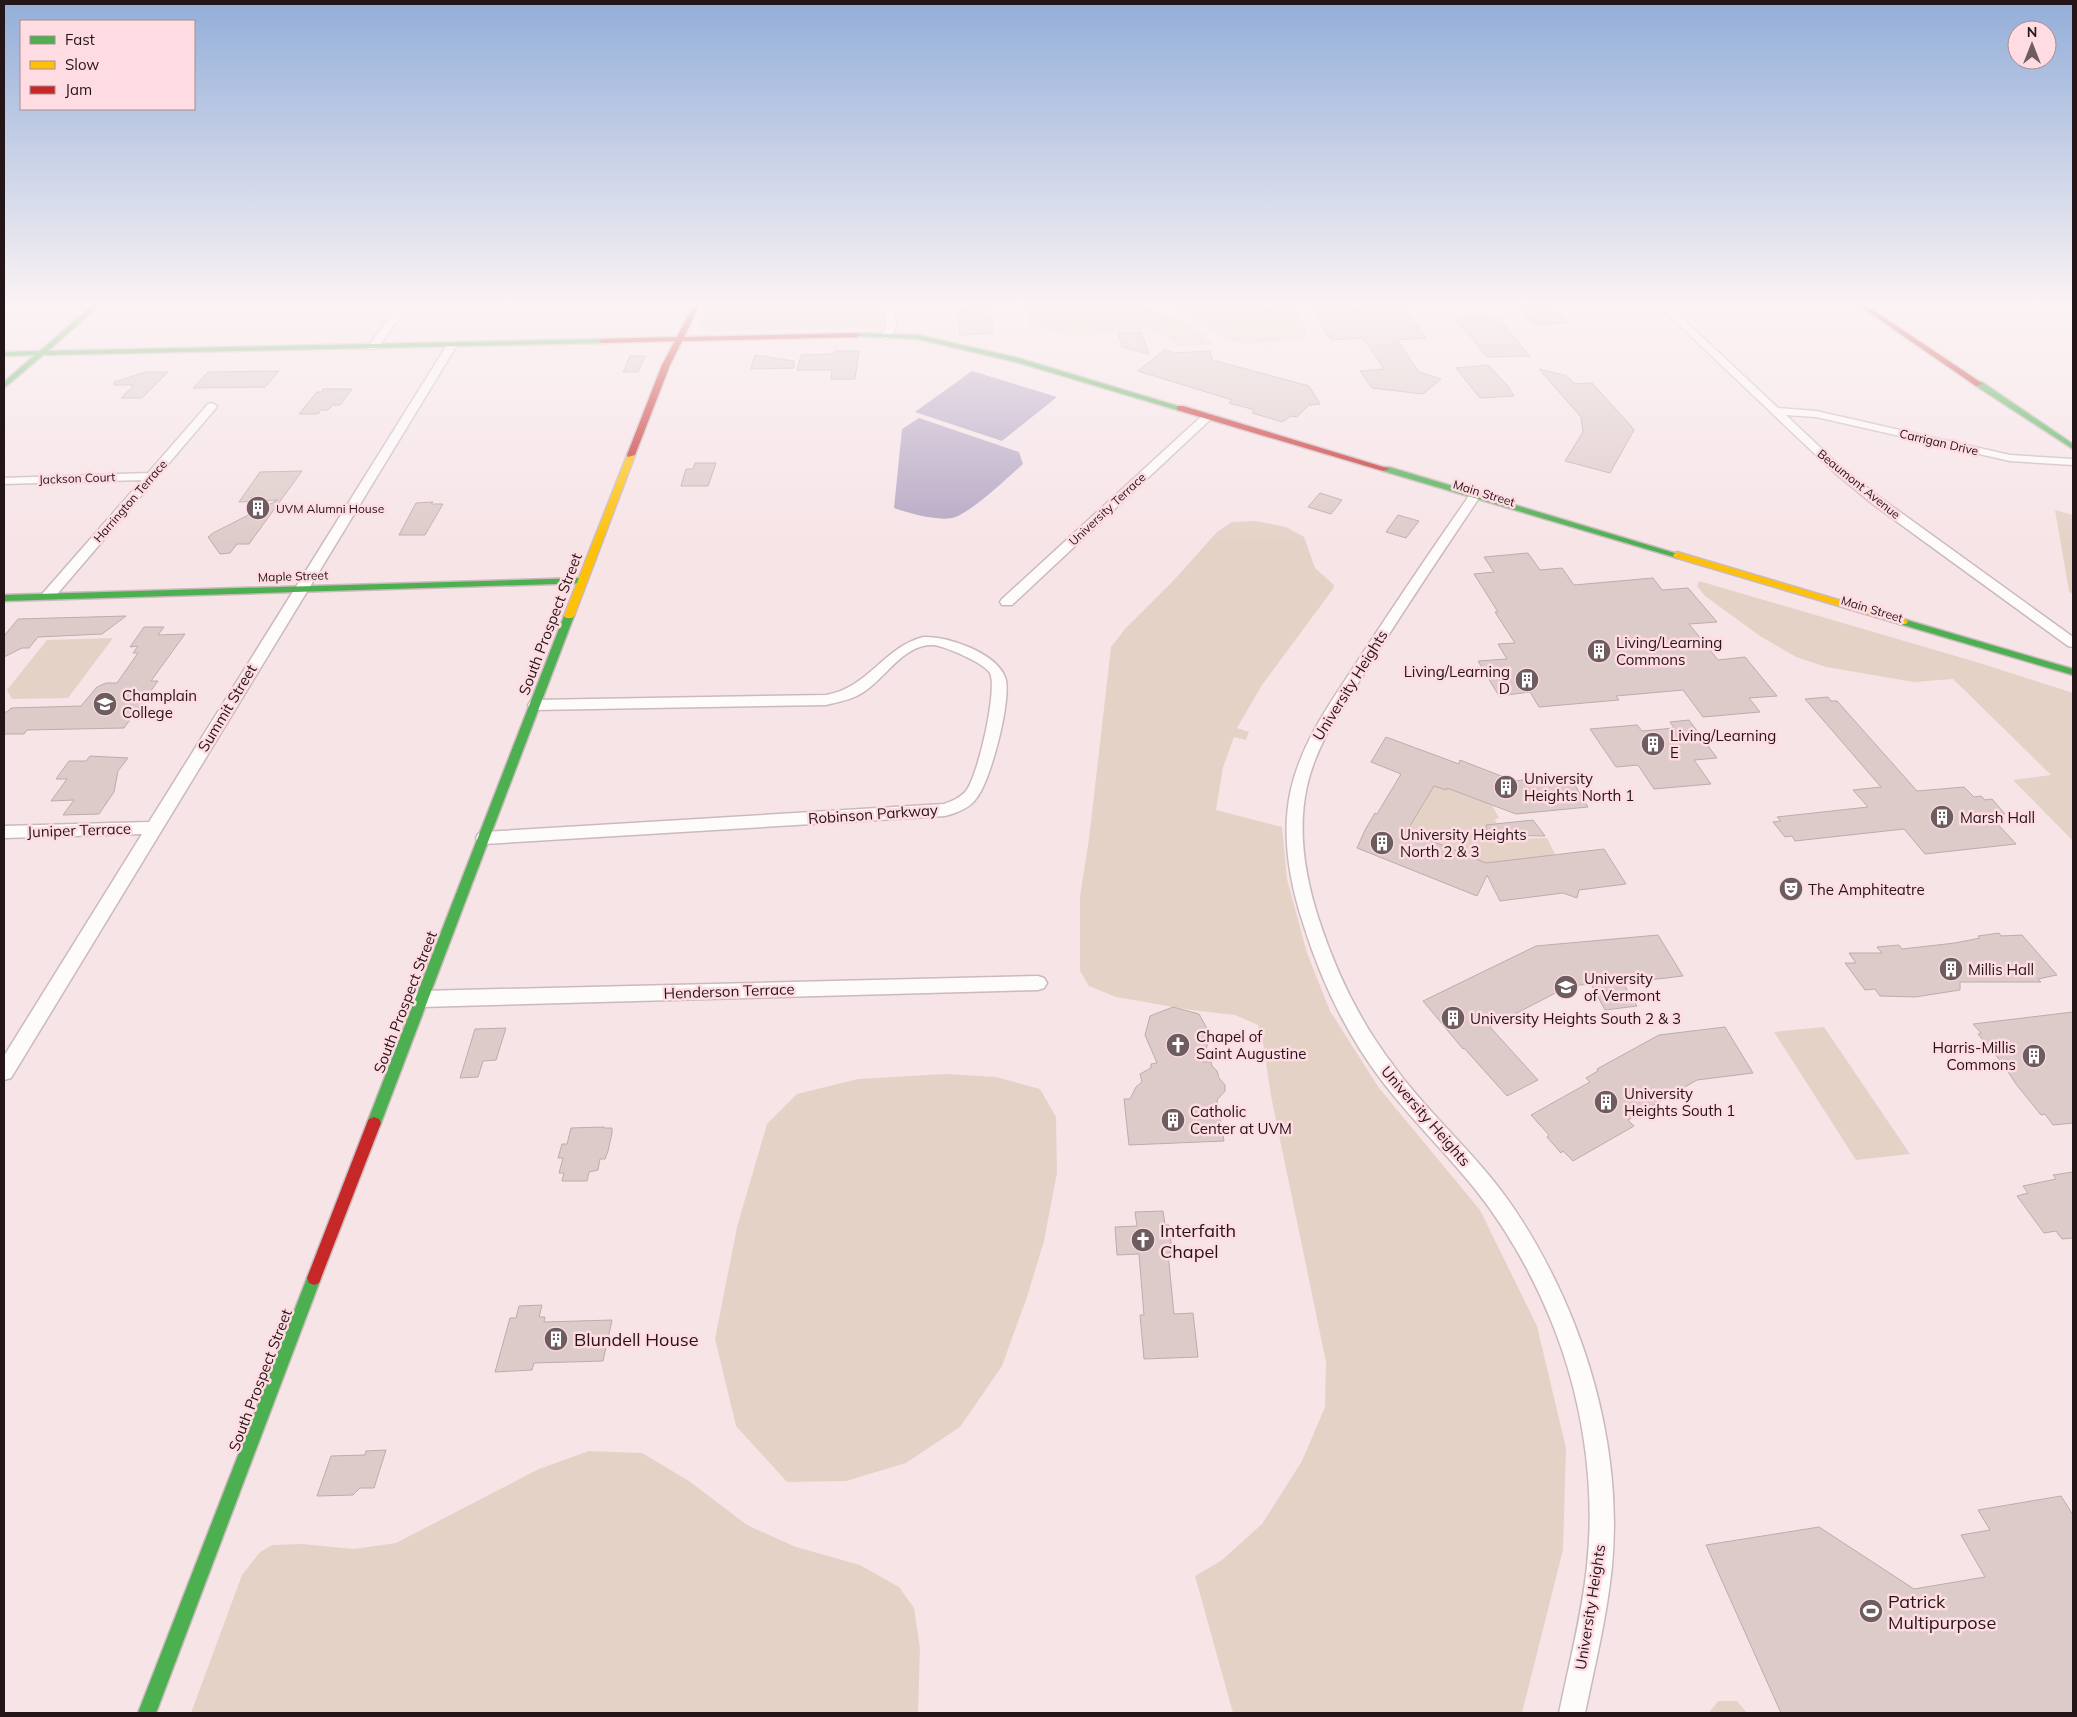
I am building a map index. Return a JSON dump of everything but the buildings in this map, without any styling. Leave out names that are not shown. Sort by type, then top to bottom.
[{"type":"main road","name":"South Prospect Street","points":[[147,1713],[660,384]]},
{"type":"main road","name":"Main Street","points":[[1076,384],[1204,419],[1473,499],[2073,672]]},
{"type":"main road","points":[[1979,384],[2073,447]]},
{"type":"main road","name":"Main Street","points":[[1473,499],[2073,683]]},
{"type":"main road","name":"Maple Street","points":[[4,598],[583,581]]},
{"type":"street","name":"Summit Street","points":[[4,1072],[428,384]]},
{"type":"street","name":"Beaumont Avenue","points":[[1748,384],[1839,471],[1878,502],[2073,643]]},
{"type":"street","name":"Harrington Terrace","points":[[48,596],[212,406]]},
{"type":"street","name":"Carrigan Drive","points":[[1777,411],[1796,411],[1821,415],[2010,458],[2073,462]]},
{"type":"street","name":"University Terrace","points":[[1007,602],[1204,419]]},
{"type":"street","name":"Jackson Court","points":[[4,480],[151,476]]},
{"type":"street","name":"University Heights","points":[[1473,499],[1315,738],[1308,755],[1298,794],[1295,817],[1295,843],[1307,908],[1321,949],[1342,999],[1375,1056],[1394,1082],[1468,1165],[1505,1213],[1538,1270],[1552,1299],[1565,1329],[1578,1368],[1590,1414],[1602,1514],[1597,1582],[1572,1713]]},
{"type":"street","name":"Robinson Parkway","points":[[484,838],[945,810],[966,800],[979,783],[984,768],[1000,685],[997,672],[983,660],[938,642],[928,641],[917,642],[906,648],[858,689],[844,696],[826,700],[536,705]]},
{"type":"street","name":"Juniper Terrace","points":[[4,832],[154,828]]},
{"type":"street","name":"Henderson Terrace","points":[[421,999],[1038,983]]},
{"type":"shaded area","points":[[954,384],[1015,384],[1057,397],[1002,441],[915,412]]},
{"type":"shaded area","points":[[919,418],[1019,452],[1023,464],[978,503],[952,518],[931,517],[894,508],[902,429]]},
{"type":"shaded area","points":[[2055,510],[2073,515],[2073,595],[2069,591]]},
{"type":"shaded area","points":[[1256,521],[1286,527],[1304,537],[1315,568],[1334,585],[1333,589],[1262,685],[1237,728],[1249,732],[1246,740],[1234,737],[1223,767],[1216,810],[1282,827],[1287,879],[1307,953],[1330,1011],[1379,1088],[1480,1210],[1537,1326],[1566,1448],[1563,1550],[1522,1713],[1233,1713],[1195,1576],[1222,1560],[1262,1524],[1302,1461],[1325,1407],[1326,1362],[1271,1096],[1262,1036],[1258,1025],[1235,1015],[1191,1010],[1116,997],[1089,986],[1080,971],[1080,896],[1089,839],[1111,647],[1125,629],[1173,581],[1217,532],[1232,522]]},
{"type":"shaded area","points":[[1699,581],[1983,664],[2073,693],[2073,841],[2013,780],[2051,775],[1953,679],[1914,682],[1826,667],[1796,657],[1760,636],[1705,596],[1697,586]]},
{"type":"shaded area","points":[[113,638],[68,698],[12,699],[7,690],[47,640]]},
{"type":"shaded area","points":[[1432,785],[1446,790],[1447,788],[1492,805],[1499,818],[1495,819],[1502,839],[1547,838],[1555,854],[1545,857],[1481,864],[1402,839],[1427,799]]},
{"type":"shaded area","points":[[1824,1027],[1910,1154],[1856,1160],[1774,1032]]},
{"type":"shaded area","points":[[945,1074],[996,1077],[1040,1089],[1056,1117],[1057,1173],[1044,1241],[1027,1297],[1002,1366],[960,1427],[906,1463],[846,1481],[787,1482],[736,1426],[715,1339],[737,1227],[767,1124],[797,1094],[858,1079]]},
{"type":"shaded area","points":[[589,1451],[642,1453],[689,1481],[747,1525],[796,1547],[860,1565],[899,1587],[914,1608],[920,1648],[918,1713],[191,1713],[242,1575],[260,1552],[272,1545],[302,1544],[354,1549],[396,1543],[539,1469]]},
{"type":"shaded area","points":[[1718,1701],[1737,1701],[1747,1713],[1709,1713]]},
{"type":"traffic: fast","points":[[1099,384],[1180,408]]},
{"type":"traffic: fast","points":[[1979,384],[2073,447]]},
{"type":"traffic: fast","points":[[1386,469],[1677,555]]},
{"type":"traffic: fast","points":[[4,598],[583,581]]},
{"type":"traffic: fast","points":[[374,1123],[569,616]]},
{"type":"traffic: fast","points":[[1903,622],[2073,672]]},
{"type":"traffic: fast","points":[[147,1713],[314,1278]]},
{"type":"traffic: slow","points":[[569,616],[631,455]]},
{"type":"traffic: slow","points":[[1677,555],[1903,622]]},
{"type":"traffic: jam","points":[[631,455],[659,384]]},
{"type":"traffic: jam","points":[[1180,408],[1386,469]]},
{"type":"traffic: jam","points":[[314,1278],[374,1123]]},
{"type":"place","name":"UVM Alumni House","points":[[258,508]]},
{"type":"place","name":"Living/Learning Commons","points":[[1599,651]]},
{"type":"place","name":"Living/Learning D","points":[[1527,680]]},
{"type":"place","name":"Champlain College","points":[[105,704]]},
{"type":"place","name":"Living/Learning E","points":[[1653,744]]},
{"type":"place","name":"University Heights North 1","points":[[1506,787]]},
{"type":"place","name":"Marsh Hall","points":[[1942,817]]},
{"type":"place","name":"University Heights North 2 & 3","points":[[1382,843]]},
{"type":"place","name":"The Amphiteatre","points":[[1791,889]]},
{"type":"place","name":"Millis Hall","points":[[1951,969]]},
{"type":"place","name":"University of Vermont","points":[[1566,987]]},
{"type":"place","name":"University Heights South 2 & 3","points":[[1453,1018]]},
{"type":"place","name":"Chapel of Saint Augustine","points":[[1178,1045]]},
{"type":"place","name":"Harris-Millis Commons","points":[[2034,1056]]},
{"type":"place","name":"University Heights South 1","points":[[1606,1102]]},
{"type":"place","name":"Catholic Center at UVM","points":[[1173,1120]]},
{"type":"place","name":"Interfaith Chapel","points":[[1143,1240]]},
{"type":"place","name":"Blundell House","points":[[556,1339]]},
{"type":"place","name":"Patrick Multipurpose","points":[[1871,1611]]}]
